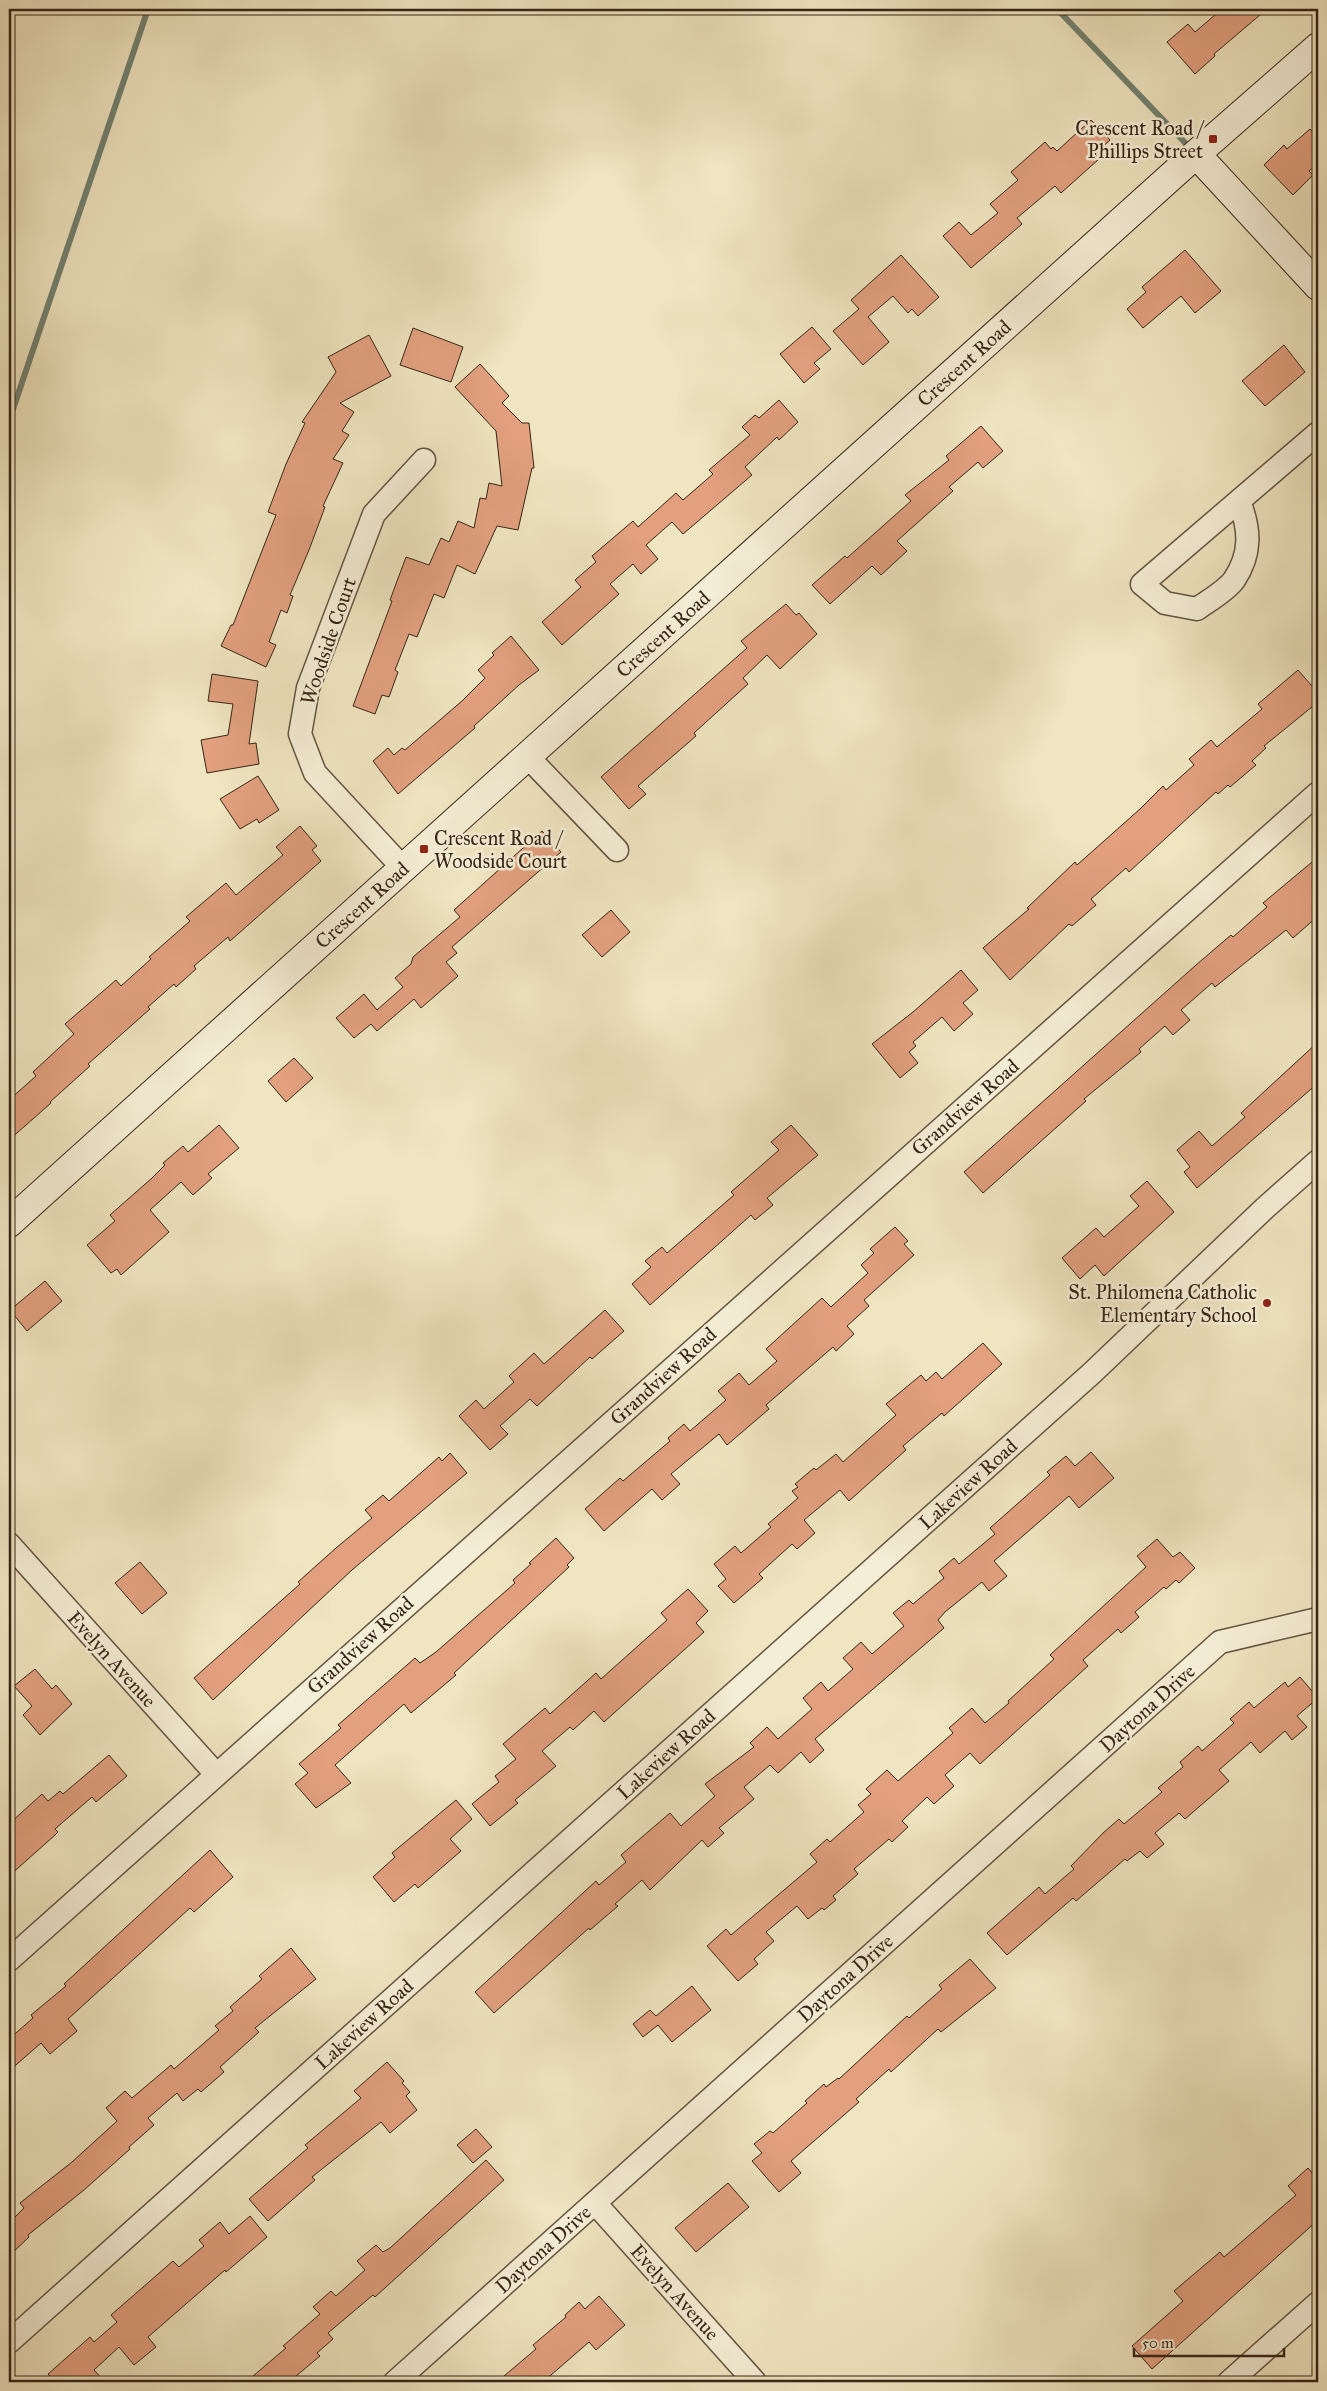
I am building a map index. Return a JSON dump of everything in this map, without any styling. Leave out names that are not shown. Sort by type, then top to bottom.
[{"type":"street","name":"Crescent Road","points":[[9,1223],[1191,159],[1318,47]]},
{"type":"street","points":[[1191,159],[1318,286]]},
{"type":"street","points":[[1239,500],[1247,523],[1247,554],[1234,581],[1197,609],[1165,603],[1142,584],[1239,500],[1318,433]]},
{"type":"street","name":"Woodside Court","points":[[403,868],[316,773],[300,734],[308,688],[374,514],[424,460]]},
{"type":"street","points":[[527,756],[617,850]]},
{"type":"street","name":"Grandview Road","points":[[9,1960],[1318,793]]},
{"type":"street","name":"Lakeview Road","points":[[9,2342],[1092,1373],[1265,1208],[1318,1161]]},
{"type":"street","name":"Evelyn Avenue","points":[[9,1544],[216,1774]]},
{"type":"street","name":"Daytona Drive","points":[[395,2382],[1220,1642],[1318,1619]]},
{"type":"street","name":"Evelyn Avenue","points":[[595,2202],[755,2382]]},
{"type":"street","points":[[1229,2382],[1318,2303]]},
{"type":"building","points":[[1222,9],[1267,9],[1214,54],[1215,56],[1195,74],[1167,42],[1188,24],[1195,32]]},
{"type":"building","points":[[1091,120],[1110,140],[1095,154],[1099,159],[1061,193],[1055,186],[1017,218],[1022,224],[971,268],[943,236],[959,222],[971,235],[998,213],[990,204],[1018,180],[1011,172],[1045,142],[1051,149],[1053,147],[1057,151]]},
{"type":"building","points":[[1310,129],[1318,137],[1318,163],[1309,171],[1313,175],[1293,195],[1264,165],[1284,145],[1287,149]]},
{"type":"building","points":[[1185,250],[1221,291],[1195,313],[1181,296],[1143,328],[1127,309],[1146,292],[1142,287]]},
{"type":"building","points":[[901,255],[939,297],[918,316],[912,309],[908,313],[893,296],[868,317],[889,342],[863,365],[833,331],[859,309],[851,300]]},
{"type":"building","points":[[812,327],[831,349],[814,363],[820,369],[804,383],[780,354]]},
{"type":"building","points":[[413,328],[463,347],[451,382],[400,365]]},
{"type":"building","points":[[369,335],[391,376],[340,403],[354,412],[342,431],[349,435],[333,459],[343,463],[323,506],[325,507],[290,595],[293,596],[287,613],[281,610],[269,642],[276,645],[266,667],[221,646],[231,625],[233,625],[276,515],[268,512],[286,464],[305,423],[302,422],[336,372],[328,357]]},
{"type":"building","points":[[1284,345],[1305,372],[1265,406],[1242,381]]},
{"type":"building","points":[[480,364],[509,396],[502,403],[522,423],[529,423],[534,468],[532,468],[518,530],[497,526],[475,574],[457,565],[444,598],[434,594],[417,637],[409,634],[395,670],[398,672],[389,697],[382,695],[375,714],[353,706],[392,601],[390,600],[406,557],[429,565],[441,538],[449,542],[458,521],[474,528],[480,498],[486,499],[489,483],[502,486],[496,431],[455,387]]},
{"type":"building","points":[[779,400],[798,422],[779,440],[777,437],[745,467],[752,475],[683,534],[672,522],[646,545],[658,559],[641,574],[633,564],[610,584],[619,594],[562,645],[542,622],[581,587],[575,580],[596,562],[592,556],[633,521],[638,527],[676,493],[683,500],[713,474],[709,470],[750,435],[742,427],[755,415],[759,418]]},
{"type":"building","points":[[981,426],[1003,451],[983,468],[978,462],[949,487],[953,491],[897,541],[907,551],[881,575],[872,566],[830,604],[812,585],[845,556],[847,558],[911,501],[905,495],[949,460],[946,456]]},
{"type":"building","points":[[786,604],[796,615],[799,613],[817,634],[780,669],[767,655],[743,678],[748,684],[694,733],[696,736],[638,786],[646,794],[629,809],[601,777],[747,648],[741,641]]},
{"type":"building","points":[[511,636],[539,670],[519,685],[474,726],[475,728],[398,794],[373,761],[388,748],[394,755],[402,748],[405,750],[462,701],[485,678],[478,670],[494,655],[492,653]]},
{"type":"building","points":[[1298,670],[1318,693],[1318,702],[1264,746],[1266,748],[1252,761],[1256,765],[1230,787],[1228,785],[1218,794],[1216,792],[1129,872],[1126,868],[1091,899],[1096,905],[1072,926],[1069,924],[1010,980],[983,948],[1029,909],[1027,908],[1075,862],[1077,865],[1163,786],[1166,790],[1194,765],[1189,759],[1211,740],[1217,747],[1262,709],[1258,704]]},
{"type":"building","points":[[212,674],[258,681],[249,744],[256,743],[259,764],[207,773],[201,740],[228,735],[233,704],[208,701]]},
{"type":"building","points":[[258,776],[279,810],[259,823],[257,819],[240,829],[220,799]]},
{"type":"building","points":[[300,826],[317,846],[312,850],[321,861],[230,941],[228,937],[194,966],[196,969],[176,987],[174,984],[148,1007],[150,1009],[88,1064],[90,1066],[9,1140],[9,1100],[36,1076],[33,1072],[74,1034],[65,1024],[116,980],[121,986],[151,959],[149,957],[190,921],[186,917],[226,883],[236,895],[283,855],[276,847]]},
{"type":"building","points":[[542,831],[561,852],[452,947],[457,953],[446,962],[458,976],[421,1008],[414,999],[377,1031],[371,1024],[354,1038],[336,1018],[364,994],[377,1010],[403,987],[395,978],[411,964],[413,957],[460,917],[454,910]]},
{"type":"building","points":[[1318,857],[1318,916],[1293,938],[1286,930],[1215,987],[1212,983],[1181,1010],[1190,1020],[1173,1035],[1165,1026],[1139,1049],[1141,1052],[1084,1099],[1086,1101],[983,1193],[964,1172],[1196,965],[1231,935],[1233,937],[1267,907],[1263,903]]},
{"type":"building","points":[[611,910],[630,932],[602,957],[582,935]]},
{"type":"building","points":[[961,970],[978,990],[963,1003],[973,1014],[954,1031],[942,1017],[913,1042],[916,1046],[909,1052],[918,1063],[900,1078],[872,1044],[913,1012]]},
{"type":"building","points":[[1318,1042],[1318,1083],[1197,1188],[1184,1172],[1190,1167],[1177,1150],[1199,1131],[1212,1146],[1245,1117],[1241,1113]]},
{"type":"building","points":[[294,1058],[313,1078],[286,1102],[268,1081]]},
{"type":"building","points":[[219,1125],[239,1148],[208,1174],[212,1178],[193,1195],[181,1182],[150,1210],[169,1232],[121,1275],[117,1269],[111,1273],[87,1245],[115,1221],[110,1215],[152,1178],[165,1165],[163,1163],[183,1146],[188,1152]]},
{"type":"building","points":[[791,1125],[818,1155],[767,1198],[773,1205],[755,1220],[751,1215],[650,1305],[632,1284],[651,1267],[645,1261],[662,1247],[667,1253],[734,1195],[731,1192],[779,1150],[771,1142]]},
{"type":"building","points":[[1147,1181],[1174,1212],[1104,1276],[1095,1265],[1080,1279],[1062,1258],[1096,1228],[1104,1237],[1139,1206],[1130,1196]]},
{"type":"building","points":[[895,1227],[908,1241],[904,1244],[914,1255],[864,1300],[869,1306],[847,1326],[854,1334],[836,1351],[833,1347],[766,1405],[769,1409],[727,1445],[719,1434],[671,1474],[680,1484],[662,1500],[652,1489],[604,1531],[585,1509],[620,1478],[623,1481],[670,1441],[668,1438],[684,1424],[690,1431],[726,1400],[718,1391],[739,1373],[749,1385],[777,1361],[766,1349],[822,1298],[831,1307],[868,1273],[861,1265],[874,1253],[870,1249]]},
{"type":"building","points":[[45,1281],[62,1301],[27,1331],[10,1310]]},
{"type":"building","points":[[605,1310],[624,1331],[592,1359],[590,1357],[537,1406],[530,1399],[500,1426],[508,1434],[490,1450],[459,1416],[476,1400],[484,1409],[514,1382],[509,1376],[534,1353],[544,1364]]},
{"type":"building","points":[[983,1343],[1002,1364],[944,1416],[942,1413],[903,1446],[906,1450],[849,1501],[840,1490],[804,1520],[815,1533],[797,1549],[792,1544],[759,1574],[763,1578],[734,1603],[718,1586],[726,1579],[714,1564],[735,1546],[741,1553],[771,1527],[768,1524],[798,1498],[792,1491],[798,1487],[795,1484],[814,1468],[816,1470],[836,1454],[843,1462],[896,1415],[886,1404],[921,1375],[926,1381],[936,1372],[942,1379]]},
{"type":"building","points":[[1091,1452],[1114,1478],[1079,1508],[1069,1496],[994,1561],[1007,1576],[989,1591],[982,1582],[945,1612],[938,1620],[944,1628],[815,1739],[824,1750],[810,1763],[801,1752],[778,1773],[770,1765],[744,1787],[754,1799],[719,1828],[724,1833],[708,1847],[702,1840],[650,1890],[642,1880],[615,1904],[618,1906],[590,1930],[589,1928],[494,2013],[475,1992],[596,1881],[599,1885],[626,1862],[621,1855],[670,1813],[681,1826],[715,1796],[705,1784],[754,1747],[750,1743],[767,1727],[778,1739],[812,1709],[803,1698],[821,1682],[828,1691],[853,1669],[843,1658],[861,1642],[872,1654],[904,1626],[893,1613],[909,1600],[913,1604],[944,1578],[939,1571],[954,1558],[959,1564],[995,1534],[990,1528],[1050,1475],[1047,1472],[1066,1456],[1075,1466]]},
{"type":"building","points":[[450,1453],[467,1473],[352,1570],[213,1700],[194,1678],[300,1584],[298,1582],[372,1518],[365,1510],[383,1495],[389,1501],[439,1457],[442,1461]]},
{"type":"building","points":[[556,1538],[574,1558],[567,1565],[569,1567],[454,1673],[456,1675],[411,1713],[404,1704],[335,1765],[351,1783],[316,1808],[295,1784],[308,1773],[299,1764],[341,1728],[338,1725],[415,1658],[420,1663],[436,1652],[515,1583],[513,1580]]},
{"type":"building","points":[[1157,1539],[1173,1557],[1180,1552],[1195,1568],[1179,1583],[1176,1580],[1166,1589],[1164,1587],[1135,1612],[1139,1617],[1121,1633],[1118,1629],[1083,1660],[1088,1666],[980,1764],[970,1753],[945,1775],[954,1786],[934,1804],[927,1797],[902,1821],[908,1827],[892,1842],[889,1839],[854,1869],[858,1874],[833,1896],[836,1900],[824,1910],[822,1908],[808,1919],[797,1906],[766,1932],[774,1941],[754,1959],[758,1964],[738,1981],[707,1946],[726,1929],[731,1935],[817,1862],[810,1854],[827,1839],[830,1842],[864,1812],[858,1805],[871,1794],[866,1789],[887,1770],[898,1781],[953,1733],[949,1728],[972,1708],[985,1723],[1009,1703],[1008,1701],[1054,1659],[1050,1655],[1146,1567],[1137,1556]]},
{"type":"building","points":[[140,1562],[167,1593],[142,1614],[115,1583]]},
{"type":"building","points":[[688,1589],[708,1611],[696,1623],[704,1632],[604,1722],[594,1711],[573,1730],[570,1727],[542,1751],[556,1766],[515,1800],[518,1803],[490,1826],[472,1804],[499,1782],[495,1776],[516,1759],[503,1744],[545,1708],[550,1714],[596,1673],[601,1679],[667,1620],[661,1613]]},
{"type":"building","points":[[35,1669],[52,1689],[56,1685],[72,1704],[40,1735],[23,1715],[32,1706],[14,1686]]},
{"type":"building","points":[[1300,1677],[1318,1698],[1297,1716],[1307,1727],[1292,1740],[1285,1731],[1260,1753],[1251,1742],[1219,1770],[1229,1781],[1185,1819],[1179,1813],[1155,1833],[1164,1844],[1147,1858],[1140,1851],[1127,1861],[1125,1859],[1076,1901],[1073,1898],[1007,1955],[987,1933],[1039,1887],[1045,1894],[1074,1869],[1071,1866],[1119,1819],[1124,1824],[1162,1792],[1158,1788],[1183,1767],[1180,1762],[1198,1746],[1202,1751],[1234,1723],[1230,1719],[1249,1702],[1254,1708],[1285,1682],[1288,1687]]},
{"type":"building","points":[[109,1755],[127,1776],[96,1802],[92,1797],[55,1829],[58,1832],[9,1876],[9,1824],[42,1794],[48,1801],[60,1791],[63,1794]]},
{"type":"building","points":[[456,1800],[472,1819],[450,1839],[461,1851],[418,1888],[415,1884],[394,1902],[373,1877],[395,1857],[392,1853]]},
{"type":"building","points":[[210,1850],[233,1877],[194,1912],[190,1908],[68,2019],[77,2031],[50,2054],[41,2043],[9,2071],[9,2039],[33,2018],[31,2015],[66,1986],[64,1984]]},
{"type":"building","points":[[291,1948],[316,1979],[255,2028],[259,2032],[220,2067],[224,2072],[201,2092],[198,2089],[183,2101],[177,2093],[148,2118],[154,2125],[129,2147],[130,2149],[84,2190],[28,2235],[29,2237],[9,2256],[9,2223],[24,2208],[20,2203],[72,2162],[117,2121],[106,2108],[125,2091],[132,2098],[171,2065],[174,2069],[219,2030],[215,2026],[233,2011],[230,2007],[262,1979],[259,1976]]},
{"type":"building","points":[[970,1959],[996,1988],[941,2032],[938,2029],[891,2072],[889,2069],[856,2099],[859,2102],[791,2161],[801,2173],[779,2192],[752,2161],[762,2153],[754,2144],[770,2131],[773,2133],[807,2103],[805,2101],[824,2084],[826,2087],[839,2079],[907,2016],[909,2018],[942,1989],[939,1985]]},
{"type":"building","points":[[692,1986],[711,2010],[672,2042],[658,2025],[643,2037],[633,2024],[650,2010],[656,2016]]},
{"type":"building","points":[[387,2062],[404,2081],[402,2083],[410,2092],[406,2096],[417,2110],[390,2133],[381,2122],[312,2177],[315,2180],[268,2221],[249,2199],[308,2148],[305,2145],[361,2098],[354,2091]]},
{"type":"building","points":[[476,2129],[492,2147],[473,2163],[457,2145]]},
{"type":"building","points":[[486,2160],[504,2180],[375,2297],[373,2295],[328,2333],[333,2339],[317,2353],[320,2356],[289,2382],[246,2382],[286,2348],[283,2346],[320,2314],[313,2307],[331,2291],[336,2296],[365,2270],[357,2261],[376,2245],[383,2252],[390,2248]]},
{"type":"building","points":[[1308,2168],[1318,2180],[1318,2220],[1152,2369],[1132,2346],[1183,2301],[1174,2291],[1220,2252],[1224,2257],[1296,2195],[1288,2186]]},
{"type":"building","points":[[728,2183],[749,2207],[696,2252],[675,2228]]},
{"type":"building","points":[[250,2216],[267,2237],[226,2272],[225,2270],[148,2337],[156,2347],[134,2365],[119,2347],[94,2370],[105,2382],[55,2382],[48,2374],[90,2337],[94,2342],[117,2322],[111,2315],[173,2261],[179,2267],[204,2246],[199,2240],[220,2222],[229,2234]]},
{"type":"building","points":[[599,2296],[625,2325],[596,2350],[589,2342],[543,2382],[497,2382],[536,2349],[533,2345],[566,2317],[565,2315],[579,2302],[585,2309]]},
{"type":"waterway","points":[[9,421],[147,12],[150,9]]},
{"type":"waterway","points":[[1057,9],[1192,150]]},
{"type":"place","name":"Crescent Road / Phillips Street","points":[[1213,139]]},
{"type":"place","name":"Crescent Road / Woodside Court","points":[[424,849]]},
{"type":"place","name":"St. Philomena Catholic Elementary School","points":[[1267,1303]]}]
